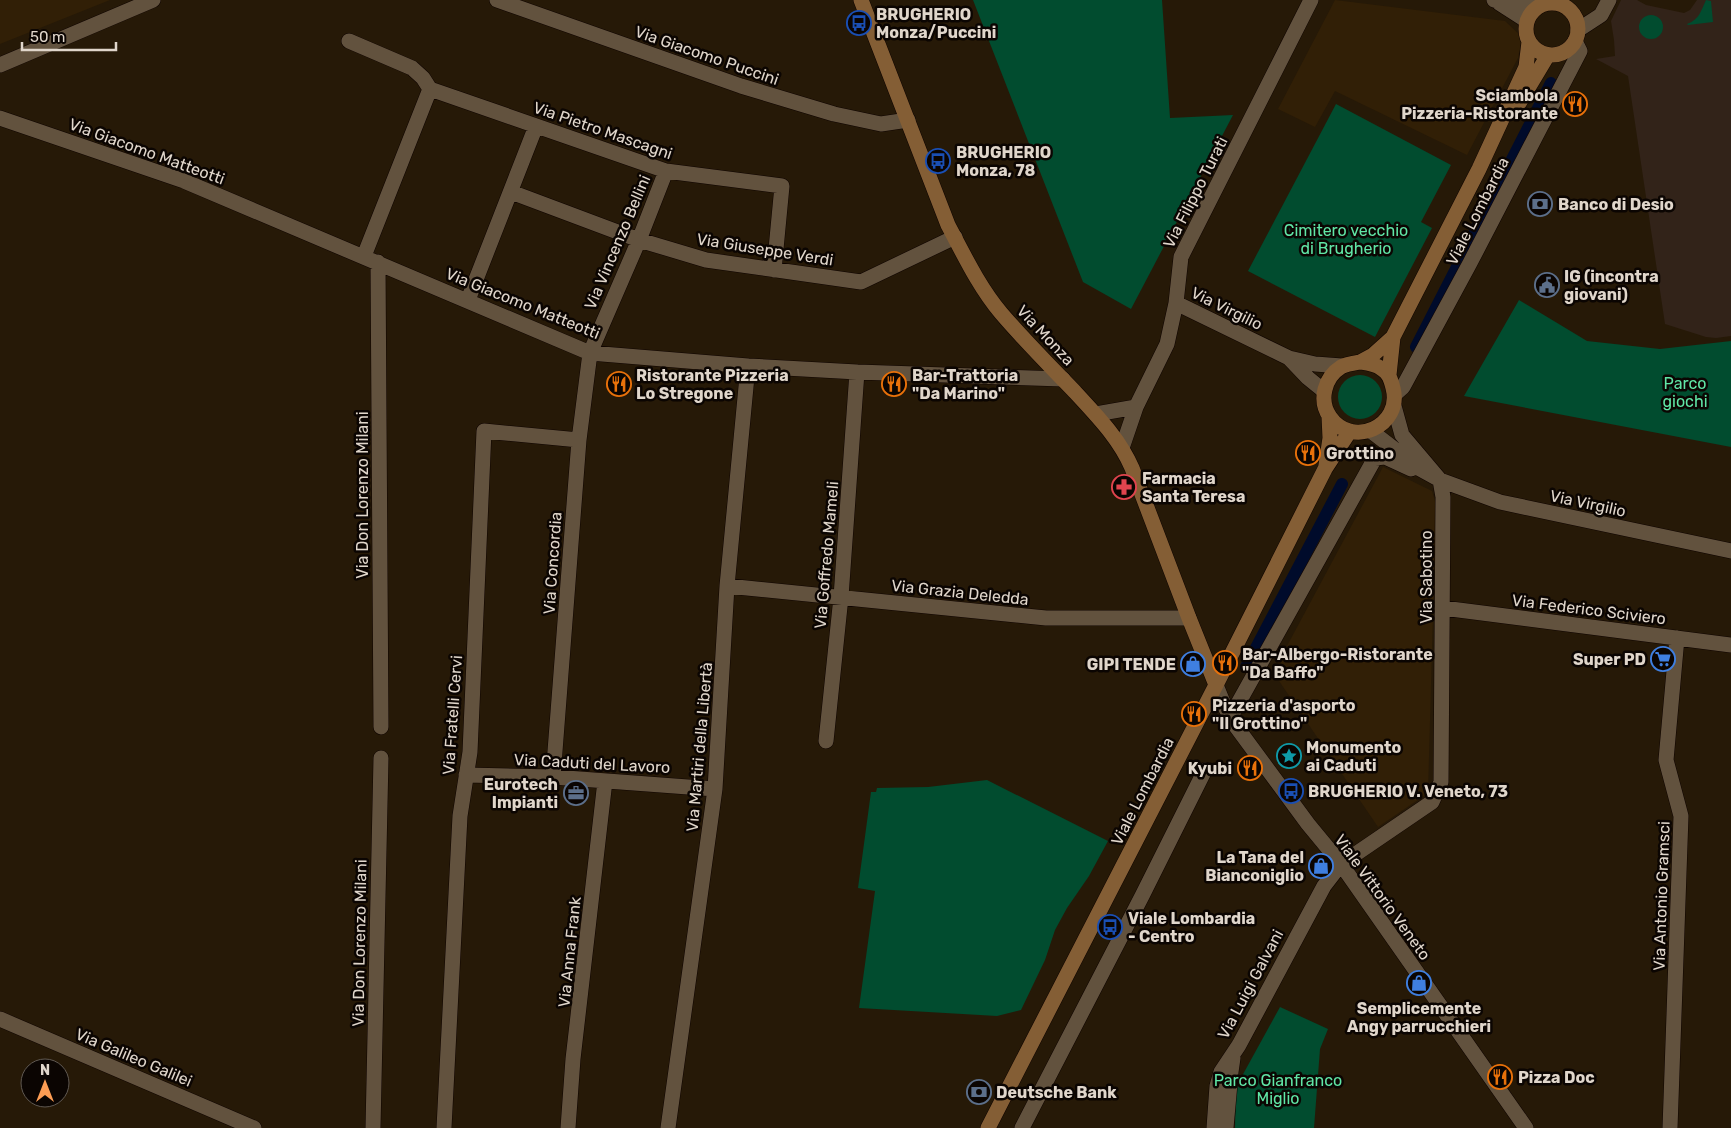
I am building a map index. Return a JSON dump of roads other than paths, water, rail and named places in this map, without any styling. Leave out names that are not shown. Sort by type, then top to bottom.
[{"type":"main road","name":"Via Monza","points":[[861,0],[948,224],[976,277],[992,302],[1014,328],[1096,414],[1122,448],[1132,468],[1216,685]]},
{"type":"main road","points":[[1558,2],[1565,6],[1574,6],[1577,21],[1576,36],[1564,52],[1548,55],[1537,51],[1529,42],[1526,32],[1527,21],[1529,15],[1539,6],[1558,2]]},
{"type":"main road","name":"Viale Lombardia","points":[[1360,362],[1373,355],[1393,337],[1479,169],[1526,67],[1529,42]]},
{"type":"main road","name":"Viale Lombardia","points":[[1479,169],[1548,55]]},
{"type":"main road","name":"Viale Lombardia","points":[[1389,375],[1393,337]]},
{"type":"main road","points":[[1360,362],[1382,368],[1389,375],[1394,400],[1389,417],[1381,425],[1371,431],[1361,433],[1350,432],[1342,428],[1329,416],[1325,408],[1324,391],[1330,376],[1342,366],[1360,362]]},
{"type":"main road","name":"Viale Lombardia","points":[[1325,469],[1330,438],[1329,416]]},
{"type":"main road","name":"Viale Lombardia","points":[[988,1128],[1325,469],[1350,432]]},
{"type":"street","points":[[0,65],[153,0]]},
{"type":"street","name":"Via Giacomo Puccini","points":[[497,0],[741,86],[834,114],[881,124],[908,120]]},
{"type":"street","name":"Via Filippo Turati","points":[[1122,448],[1136,407],[1167,344],[1176,303],[1181,257],[1312,0]]},
{"type":"street","points":[[1494,0],[1539,6]]},
{"type":"street","points":[[1494,0],[1527,21]]},
{"type":"street","points":[[1576,36],[1601,15],[1609,0]]},
{"type":"street","name":"Viale Lombardia","points":[[1394,400],[1403,387],[1470,263],[1580,51],[1576,36]]},
{"type":"street","points":[[349,41],[412,68],[430,89],[371,260]]},
{"type":"street","name":"Via Pietro Mascagni","points":[[430,89],[666,171],[782,186],[774,270]]},
{"type":"street","name":"Via Giacomo Matteotti","points":[[0,118],[184,181],[590,353],[748,366],[1063,380]]},
{"type":"street","points":[[468,300],[536,126]]},
{"type":"street","name":"Via Vincenzo Bellini","points":[[590,353],[639,240],[666,171]]},
{"type":"street","name":"Via Giuseppe Verdi","points":[[510,192],[639,240],[706,260],[861,282],[955,237]]},
{"type":"street","name":"Via Don Lorenzo Milani","points":[[371,260],[381,727]]},
{"type":"street","name":"Via Virgilio","points":[[1176,303],[1289,358],[1315,364],[1342,366]]},
{"type":"street","name":"Via Concordia","points":[[553,777],[579,440],[590,353]]},
{"type":"street","name":"Via Virgilio","points":[[1289,358],[1308,378],[1324,391]]},
{"type":"street","name":"Via Martiri della Libertà","points":[[668,1128],[715,789],[727,586],[748,366]]},
{"type":"street","name":"Via Goffredo Mameli","points":[[826,741],[841,597],[858,372]]},
{"type":"street","name":"Via Virgilio","points":[[1394,400],[1402,435],[1440,480]]},
{"type":"street","points":[[1096,414],[1136,407]]},
{"type":"street","name":"Via Fratelli Cervi","points":[[444,1128],[460,816],[470,752],[484,431],[579,440]]},
{"type":"street","name":"Via Virgilio","points":[[1371,431],[1420,469],[1440,480],[1500,502],[1731,551]]},
{"type":"street","points":[[1230,718],[1374,458],[1385,457],[1424,476],[1440,480]]},
{"type":"street","name":"Via Sabotino","points":[[1341,864],[1432,802],[1441,782],[1443,498],[1440,480]]},
{"type":"street","name":"Via Grazia Deledda","points":[[727,586],[1046,618],[1189,618]]},
{"type":"street","name":"Via Federico Sciviero","points":[[1443,608],[1731,645]]},
{"type":"street","name":"Via Antonio Gramsci","points":[[1670,1128],[1681,816],[1666,760],[1676,638]]},
{"type":"street","name":"Viale Vittorio Veneto","points":[[1216,685],[1230,718],[1308,824],[1341,864],[1526,1128]]},
{"type":"street","name":"Via Don Lorenzo Milani","points":[[373,1128],[381,758]]},
{"type":"street","points":[[1022,1128],[1205,770]]},
{"type":"street","name":"Via Caduti del Lavoro","points":[[466,775],[553,777],[715,789]]},
{"type":"street","name":"Via Anna Frank","points":[[568,1128],[573,1059],[605,780]]},
{"type":"street","name":"Via Luigi Galvani","points":[[1214,1128],[1218,1079],[1224,1065],[1239,1045],[1320,892],[1341,864]]},
{"type":"street","name":"Via Galileo Galilei","points":[[0,1019],[254,1128]]},
{"type":"street","points":[[1226,1128],[1232,1064],[1239,1045]]},
{"type":"waterway","points":[[1416,347],[1551,83]]},
{"type":"waterway","points":[[1246,667],[1342,484]]},
{"type":"place","name":"BRUGHERIO Monza/Puccini","points":[[859,23]]},
{"type":"place","name":"Sciambola Pizzeria-Ristorante","points":[[1575,104]]},
{"type":"place","name":"BRUGHERIO Monza, 78","points":[[938,161]]},
{"type":"place","name":"Banco di Desio","points":[[1540,204]]},
{"type":"place","name":"IG (incontra giovani)","points":[[1547,285]]},
{"type":"place","name":"Ristorante Pizzeria Lo Stregone","points":[[619,384]]},
{"type":"place","name":"Bar-Trattoria \"Da Marino\"","points":[[894,384]]},
{"type":"place","name":"Grottino","points":[[1308,453]]},
{"type":"place","name":"Farmacia Santa Teresa","points":[[1124,487]]},
{"type":"place","name":"Super PD","points":[[1663,659]]},
{"type":"place","name":"Bar-Albergo-Ristorante \"Da Baffo\"","points":[[1225,663]]},
{"type":"place","name":"GIPI TENDE","points":[[1193,664]]},
{"type":"place","name":"Pizzeria d'asporto \"Il Grottino\"","points":[[1194,714]]},
{"type":"place","name":"Monumento ai Caduti","points":[[1289,756]]},
{"type":"place","name":"Kyubi","points":[[1250,768]]},
{"type":"place","name":"BRUGHERIO V. Veneto, 73","points":[[1291,791]]},
{"type":"place","name":"Eurotech Impianti","points":[[576,793]]},
{"type":"place","name":"La Tana del Bianconiglio","points":[[1321,866]]},
{"type":"place","name":"Viale Lombardia - Centro","points":[[1110,927]]},
{"type":"place","name":"Semplicemente Angy parrucchieri","points":[[1419,983]]},
{"type":"place","name":"Pizza Doc","points":[[1500,1077]]},
{"type":"place","name":"Deutsche Bank","points":[[979,1092]]},
{"type":"park label","name":"Cimitero vecchio di Brugherio","points":[[1346,239]]},
{"type":"park label","name":"Parco giochi","points":[[1685,392]]},
{"type":"park label","name":"Parco Gianfranco Miglio","points":[[1278,1089]]}]
